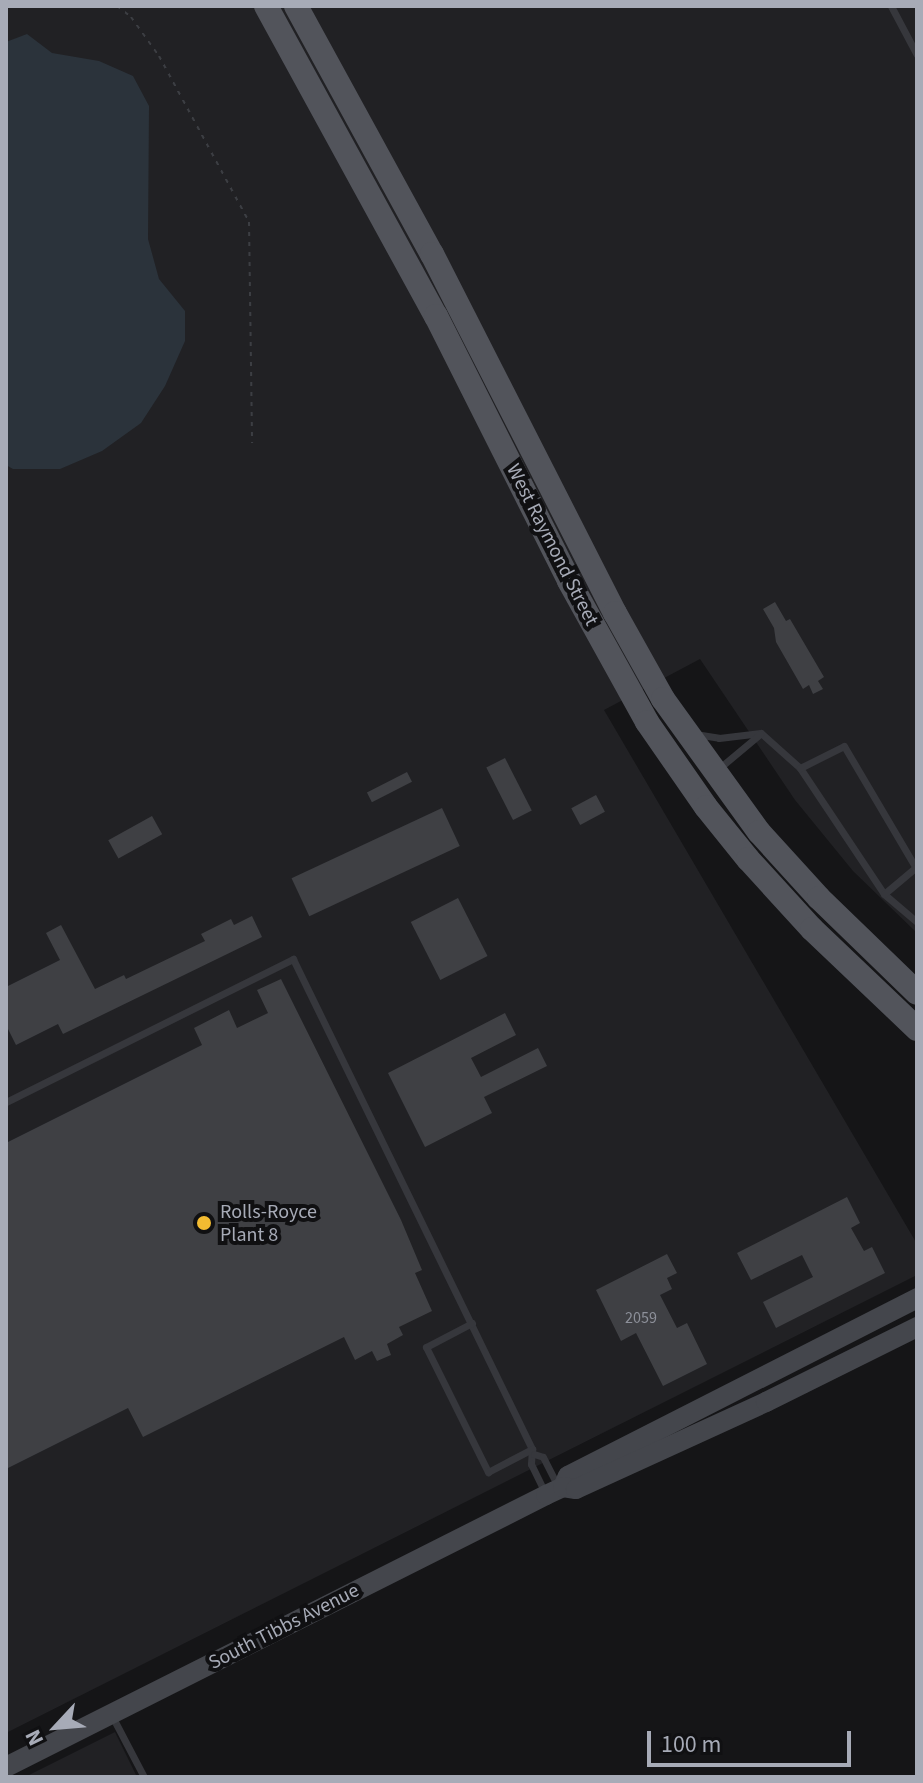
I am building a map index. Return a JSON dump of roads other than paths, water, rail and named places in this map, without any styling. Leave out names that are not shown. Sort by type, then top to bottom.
[{"type":"main road","name":"West Raymond Street","points":[[266,6],[431,305],[626,688],[683,768],[706,807],[780,894],[917,1029]]},
{"type":"main road","name":"West Raymond Street","points":[[296,6],[453,294],[638,657],[708,772],[795,872],[917,993]]},
{"type":"main road","points":[[431,305],[453,294]]},
{"type":"main road","name":"South Tibbs Avenue","points":[[6,1767],[556,1490],[568,1476],[917,1298]]},
{"type":"main road","name":"South Tibbs Avenue","points":[[556,1490],[576,1489],[766,1402],[917,1327]]},
{"type":"lane","points":[[891,6],[917,55]]},
{"type":"lane","points":[[685,733],[719,738],[761,733],[800,768],[884,894],[917,922]]},
{"type":"lane","points":[[708,772],[761,733]]},
{"type":"lane","points":[[800,768],[844,746],[916,869],[884,894]]},
{"type":"lane","points":[[6,1102],[293,959],[533,1452],[531,1464],[556,1490]]},
{"type":"lane","points":[[472,1323],[426,1347],[488,1472],[533,1452]]},
{"type":"lane","points":[[533,1452],[543,1457],[556,1490]]},
{"type":"lane","points":[[111,1714],[144,1777]]},
{"type":"place","name":"Rolls-Royce Plant 8","points":[[204,1223]]}]
